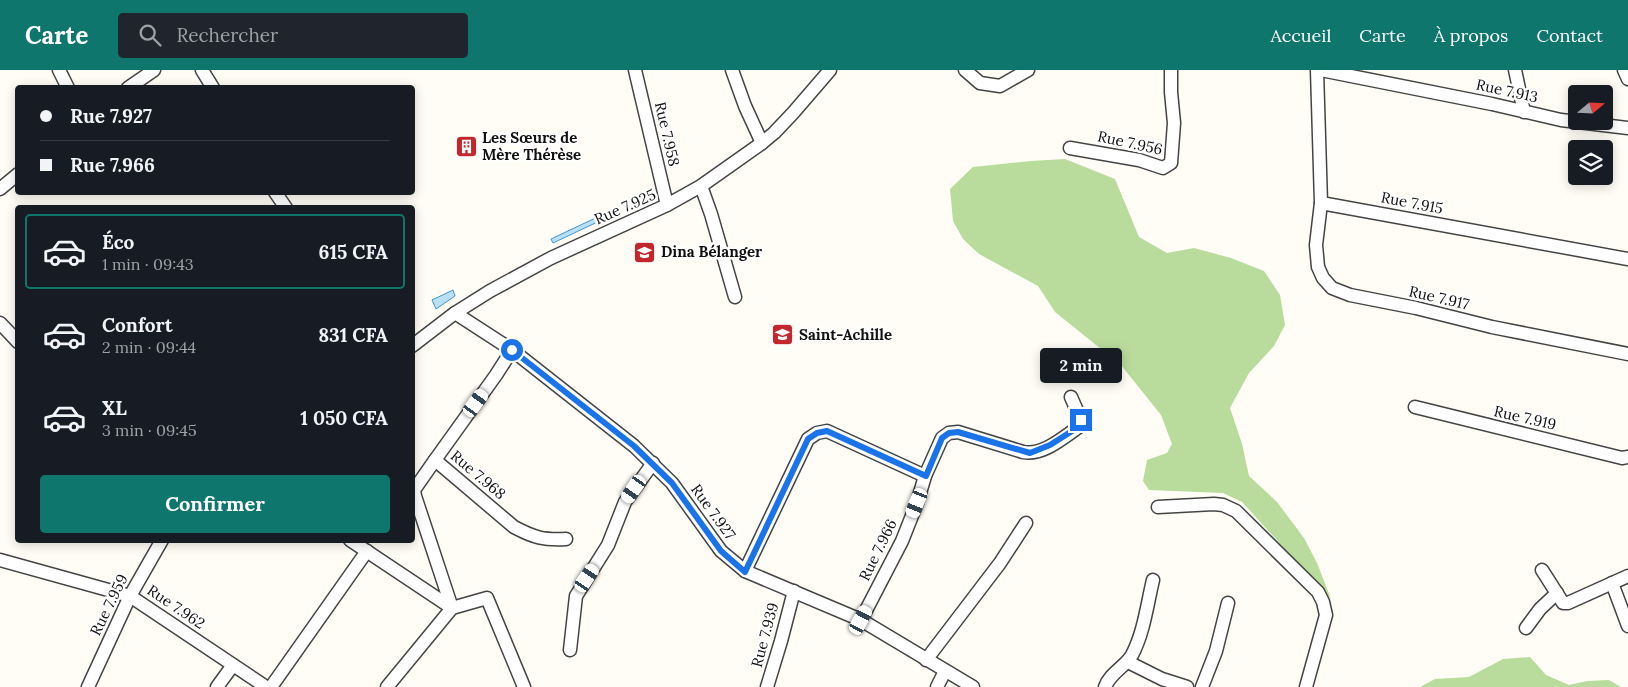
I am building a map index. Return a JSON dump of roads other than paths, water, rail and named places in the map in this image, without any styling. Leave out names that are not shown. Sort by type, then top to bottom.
[{"type":"street","points":[[59,70],[66,85]]},
{"type":"street","points":[[132,85],[154,70]]},
{"type":"street","points":[[202,70],[211,85]]},
{"type":"street","name":"Rue 7.958","points":[[635,70],[667,206]]},
{"type":"street","points":[[732,70],[762,144]]},
{"type":"street","name":"Rue 7.925","points":[[415,344],[455,313],[490,291],[551,258],[667,206],[701,186],[762,144],[794,113],[830,70]]},
{"type":"street","points":[[965,70],[980,84],[1000,86],[1028,70]]},
{"type":"street","name":"Rue 7.956","points":[[1070,148],[1139,160],[1163,168],[1171,163],[1174,123],[1171,70]]},
{"type":"street","points":[[1319,70],[1321,203]]},
{"type":"street","name":"Rue 7.913","points":[[1319,70],[1561,120],[1628,128]]},
{"type":"street","points":[[1516,70],[1524,112]]},
{"type":"street","points":[[1624,70],[1628,79]]},
{"type":"street","points":[[0,189],[15,176]]},
{"type":"street","points":[[701,186],[735,297]]},
{"type":"street","name":"Rue 7.915","points":[[1321,203],[1628,259]]},
{"type":"street","name":"Rue 7.917","points":[[1321,203],[1316,246],[1318,267],[1323,278],[1332,288],[1350,295],[1416,308],[1492,327],[1628,354]]},
{"type":"street","name":"Rue 7.927","points":[[455,313],[512,350],[615,430],[672,483],[721,551],[745,572],[861,620],[945,672],[973,687]]},
{"type":"street","points":[[0,323],[15,335]]},
{"type":"street","name":"Rue 7.968","points":[[512,350],[435,460],[514,527],[546,540],[566,539]]},
{"type":"street","name":"Rue 7.966","points":[[861,620],[902,541],[942,438],[949,433],[958,432],[1030,453],[1050,445],[1080,426],[1081,420],[1071,397]]},
{"type":"street","name":"Rue 7.919","points":[[1415,407],[1622,458],[1628,457]]},
{"type":"street","points":[[745,572],[808,439],[817,433],[827,431],[926,476]]},
{"type":"street","points":[[415,489],[435,460]]},
{"type":"street","points":[[570,650],[576,596],[608,545],[625,502],[653,464]]},
{"type":"street","points":[[415,496],[452,608]]},
{"type":"street","points":[[1158,508],[1214,504],[1236,511],[1318,592],[1326,615],[1306,687]]},
{"type":"street","points":[[926,660],[1000,563],[1026,523]]},
{"type":"street","name":"Rue 7.959","points":[[88,687],[130,596],[160,543]]},
{"type":"street","points":[[355,543],[452,608]]},
{"type":"street","points":[[271,687],[367,551]]},
{"type":"street","name":"Rue 7.962","points":[[0,560],[130,596],[266,687]]},
{"type":"street","points":[[1542,570],[1563,603],[1568,603],[1628,576]]},
{"type":"street","points":[[1105,687],[1110,678],[1128,662],[1138,643],[1153,580]]},
{"type":"street","points":[[1612,583],[1628,626]]},
{"type":"street","name":"Rue 7.939","points":[[767,687],[794,591]]},
{"type":"street","points":[[1526,628],[1557,593]]},
{"type":"street","points":[[387,687],[452,608],[487,598],[524,687]]},
{"type":"street","points":[[1202,687],[1216,651],[1228,603]]},
{"type":"street","points":[[1128,662],[1162,679],[1187,687]]},
{"type":"street","points":[[217,687],[233,665]]},
{"type":"street","points":[[937,687],[945,672]]},
{"type":"water","points":[[606,213],[608,217],[553,243],[551,239]]},
{"type":"water","points":[[453,290],[455,296],[436,309],[432,300]]},
{"type":"place","name":"Les Sœurs de Mère Thérèse","points":[[466,147]]},
{"type":"place","name":"Dina Bélanger","points":[[645,252]]},
{"type":"place","name":"Saint-Achille","points":[[783,335]]}]
